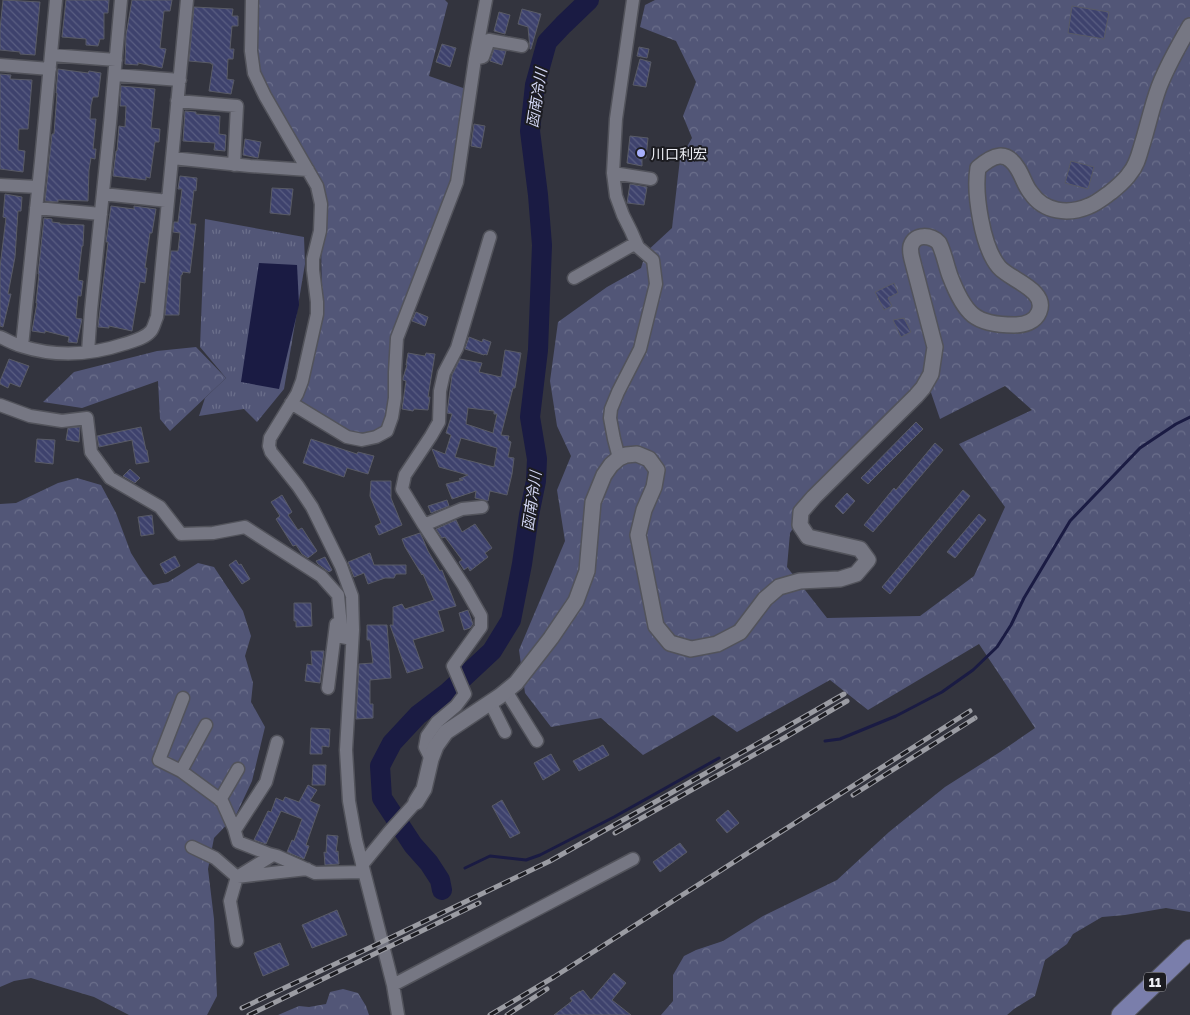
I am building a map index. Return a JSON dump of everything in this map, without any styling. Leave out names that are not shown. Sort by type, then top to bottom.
[{"type":"main road","name":"11","points":[[1120,1015],[1190,948]]},
{"type":"street","points":[[22,346],[56,0]]},
{"type":"street","points":[[88,352],[122,0]]},
{"type":"street","points":[[0,337],[22,346],[52,352],[76,354],[119,346],[143,337],[152,330],[157,317],[187,0]]},
{"type":"street","points":[[252,0],[250,51],[254,73],[265,96],[317,186],[321,204],[320,231],[313,264],[317,302],[316,314],[302,381],[297,394],[270,438],[269,446],[274,457],[298,486],[312,507],[341,566],[352,596],[352,639],[346,750],[349,802],[362,868],[393,985],[398,1015]]},
{"type":"street","points":[[291,403],[347,438],[362,440],[376,437],[387,431],[392,417],[395,398],[397,338],[456,182],[486,0]]},
{"type":"street","points":[[619,458],[610,418],[611,409],[640,348],[656,284],[653,260],[636,243],[616,196],[613,173],[616,119],[631,1]]},
{"type":"street","points":[[183,698],[159,760],[181,771],[222,801],[235,830],[238,842],[315,873],[362,868],[389,832],[416,802],[424,789],[436,746],[446,732],[516,683],[576,601],[586,571],[593,502],[604,475],[619,458],[638,454],[649,459],[657,470],[654,487],[644,510],[638,535],[656,626],[670,643],[691,649],[717,644],[740,632],[765,599],[779,587],[800,581],[840,579],[856,574],[868,560],[860,549],[808,537],[800,525],[801,512],[916,396],[931,374],[935,347],[912,259],[910,248],[912,244],[916,239],[925,236],[935,239],[939,243],[958,293],[973,315],[994,323],[1009,325],[1022,325],[1034,319],[1041,305],[1038,296],[1009,276],[999,267],[991,255],[985,238],[977,197],[976,180],[978,168],[994,156],[1002,156],[1009,159],[1018,168],[1030,192],[1039,202],[1056,211],[1072,211],[1104,198],[1119,186],[1138,160],[1159,87],[1176,50],[1190,26]]},
{"type":"street","points":[[475,59],[483,57],[489,40],[522,46]]},
{"type":"street","points":[[51,55],[116,60]]},
{"type":"street","points":[[0,65],[50,68]]},
{"type":"street","points":[[115,75],[180,80]]},
{"type":"street","points":[[177,101],[237,106],[234,165]]},
{"type":"street","points":[[172,158],[234,165],[308,170]]},
{"type":"street","points":[[613,173],[651,179]]},
{"type":"street","points":[[0,185],[38,187]]},
{"type":"street","points":[[103,194],[168,201]]},
{"type":"street","points":[[36,208],[101,214]]},
{"type":"street","points":[[431,759],[425,747],[427,736],[465,694],[453,666],[481,627],[481,616],[402,489],[405,475],[439,422],[440,391],[444,372],[457,348],[490,237]]},
{"type":"street","points":[[574,278],[636,243]]},
{"type":"street","points":[[0,404],[30,416],[62,421],[87,418],[91,452],[110,478],[160,507],[181,534],[213,533],[245,527],[320,576],[338,595],[342,636],[352,639]]},
{"type":"street","points":[[424,525],[462,508],[482,507]]},
{"type":"street","points":[[328,688],[339,604]]},
{"type":"street","points":[[506,691],[537,741]]},
{"type":"street","points":[[490,702],[505,732]]},
{"type":"street","points":[[181,771],[206,725]]},
{"type":"street","points":[[235,830],[266,782],[277,742]]},
{"type":"street","points":[[220,800],[238,769]]},
{"type":"street","points":[[192,847],[214,858],[238,878],[307,869]]},
{"type":"street","points":[[237,941],[230,901],[238,878],[273,855]]},
{"type":"street","points":[[393,985],[633,859]]},
{"type":"green space","points":[[259,0],[445,0],[448,3],[429,76],[466,89],[453,175],[395,347],[389,404],[380,432],[347,437],[295,397],[322,300],[321,239],[317,189],[254,73]]},
{"type":"green space","points":[[655,0],[1190,0],[1190,912],[1166,908],[1102,917],[1073,934],[1067,944],[1045,960],[1035,996],[1007,1015],[661,1015],[673,1001],[673,975],[684,956],[723,941],[763,916],[837,880],[889,832],[945,787],[1035,728],[979,644],[868,710],[830,680],[737,732],[713,715],[643,755],[601,718],[551,727],[525,693],[519,650],[565,541],[557,490],[571,456],[557,426],[550,381],[558,322],[607,287],[641,268],[646,252],[672,228],[680,159],[692,138],[683,116],[696,82],[676,41],[640,27],[645,5]],"holes":[[[927,381],[940,419],[1005,386],[1032,410],[959,444],[1005,507],[974,576],[920,616],[827,618],[787,567],[790,533],[836,463]]]},
{"type":"green space","points":[[205,219],[304,237],[305,264],[284,389],[257,422],[244,409],[199,416],[205,398],[226,378],[200,347]]},
{"type":"green space","points":[[196,347],[226,378],[170,431],[160,419],[158,381],[82,408],[43,402],[74,372],[157,351]]},
{"type":"green space","points":[[77,478],[101,485],[116,513],[131,553],[153,585],[168,582],[198,563],[214,567],[243,611],[251,636],[245,656],[253,683],[251,702],[265,727],[252,781],[236,815],[214,838],[208,869],[214,919],[217,996],[207,1015],[129,1015],[94,997],[31,978],[14,981],[0,987],[0,504],[16,503],[58,483]]},
{"type":"green space","points":[[343,989],[358,993],[369,1015],[278,1015],[299,1006],[309,1007],[326,1004],[330,992]]},
{"type":"shaded area","points":[[259,263],[297,265],[299,305],[279,389],[241,382]]},
{"type":"building","points":[[3,0],[40,2],[35,55],[0,50]]},
{"type":"building","points":[[66,0],[109,0],[108,13],[104,13],[104,39],[100,39],[98,46],[86,45],[86,39],[62,37]]},
{"type":"building","points":[[132,0],[172,0],[170,11],[164,11],[160,48],[166,49],[162,68],[138,63],[138,65],[125,64],[126,35]]},
{"type":"building","points":[[1072,6],[1109,12],[1104,39],[1068,33]]},
{"type":"building","points":[[194,7],[233,9],[232,16],[238,16],[238,26],[232,26],[230,49],[234,49],[233,59],[228,59],[227,79],[234,80],[231,94],[209,91],[213,64],[189,61]]},
{"type":"building","points":[[522,9],[541,14],[531,49],[528,27],[518,24]]},
{"type":"building","points":[[499,12],[510,15],[505,34],[494,31]]},
{"type":"building","points":[[442,44],[456,48],[450,67],[436,62]]},
{"type":"building","points":[[639,47],[649,49],[647,58],[637,56]]},
{"type":"building","points":[[494,49],[506,51],[502,65],[490,61]]},
{"type":"building","points":[[640,59],[651,62],[646,87],[633,85]]},
{"type":"building","points":[[58,69],[101,73],[98,97],[93,97],[91,105],[90,119],[96,119],[93,149],[96,149],[95,159],[91,158],[89,170],[88,201],[45,201],[52,134],[54,134]]},
{"type":"building","points":[[0,74],[11,75],[10,79],[32,80],[28,129],[19,129],[18,150],[25,151],[23,172],[0,169]]},
{"type":"building","points":[[121,86],[155,89],[151,128],[160,129],[159,142],[155,142],[150,178],[146,177],[146,180],[113,176],[119,126],[125,127],[126,106],[120,106]]},
{"type":"building","points":[[185,111],[220,116],[219,134],[226,135],[225,151],[214,150],[215,143],[183,141]]},
{"type":"building","points":[[474,124],[485,126],[481,148],[471,146]]},
{"type":"building","points":[[630,136],[648,138],[646,158],[642,158],[642,166],[627,163]]},
{"type":"building","points":[[245,139],[261,142],[258,158],[243,155]]},
{"type":"building","points":[[1071,161],[1094,167],[1088,189],[1065,183]]},
{"type":"building","points":[[180,176],[197,178],[190,224],[196,224],[190,273],[183,272],[181,275],[179,315],[165,315],[171,251],[178,251],[180,233],[173,232],[174,222],[178,222],[182,189],[178,189]]},
{"type":"building","points":[[630,184],[647,187],[644,205],[627,203]]},
{"type":"building","points":[[272,188],[293,189],[290,215],[270,213]]},
{"type":"building","points":[[5,194],[22,197],[21,211],[18,211],[15,257],[8,294],[11,294],[3,327],[0,326],[0,267],[6,218],[3,217]]},
{"type":"building","points":[[111,206],[134,209],[134,206],[156,209],[152,233],[150,233],[145,283],[140,282],[132,331],[109,326],[109,328],[98,327]]},
{"type":"building","points":[[44,218],[52,219],[52,222],[60,224],[84,225],[78,280],[83,281],[81,296],[78,296],[76,318],[82,319],[77,343],[68,342],[69,337],[45,331],[45,333],[32,331],[37,303]]},
{"type":"building","points":[[894,283],[898,293],[888,298],[892,306],[884,310],[875,292]]},
{"type":"building","points":[[416,312],[428,317],[425,326],[412,321]]},
{"type":"building","points":[[904,318],[911,332],[901,337],[893,320]]},
{"type":"building","points":[[469,337],[482,342],[483,339],[491,342],[487,355],[465,349]]},
{"type":"building","points":[[505,350],[521,353],[515,388],[513,388],[501,435],[509,436],[508,440],[511,442],[508,457],[514,458],[507,495],[490,491],[488,501],[475,498],[476,491],[452,499],[446,484],[463,480],[459,479],[468,475],[439,467],[432,449],[445,454],[451,435],[446,433],[452,414],[447,413],[452,375],[460,359],[482,363],[479,372],[501,377]],"holes":[[[468,408],[494,411],[494,414],[497,414],[493,433],[466,424]],[[461,438],[497,448],[494,467],[455,457]]]},
{"type":"building","points":[[408,353],[425,356],[426,353],[435,354],[428,397],[430,397],[428,410],[414,409],[413,411],[402,409],[406,381],[403,378]]},
{"type":"building","points":[[9,359],[29,366],[20,387],[10,383],[8,388],[0,384]]},
{"type":"building","points":[[916,422],[923,429],[868,484],[861,478]]},
{"type":"building","points":[[80,427],[79,442],[66,440],[68,428]]},
{"type":"building","points":[[141,427],[149,462],[136,464],[132,440],[99,447],[97,436]]},
{"type":"building","points":[[37,439],[55,440],[53,464],[35,462]]},
{"type":"building","points":[[311,439],[357,454],[358,452],[374,456],[368,474],[347,468],[344,477],[303,463]]},
{"type":"building","points":[[935,443],[943,450],[873,532],[864,525],[894,488],[896,490]]},
{"type":"building","points":[[130,469],[140,478],[135,483],[123,476]]},
{"type":"building","points":[[371,481],[391,481],[391,498],[402,525],[379,535],[375,526],[381,523],[370,496]]},
{"type":"building","points":[[963,490],[970,496],[890,594],[882,587]]},
{"type":"building","points":[[847,493],[855,501],[843,514],[835,506]]},
{"type":"building","points":[[282,495],[292,512],[288,515],[298,530],[302,528],[317,551],[308,558],[302,554],[296,545],[293,546],[276,519],[280,516],[271,502]]},
{"type":"building","points":[[447,500],[449,506],[431,513],[428,506]]},
{"type":"building","points":[[979,514],[986,520],[955,558],[947,552]]},
{"type":"building","points":[[152,515],[154,534],[141,536],[138,517]]},
{"type":"building","points":[[456,520],[462,532],[475,524],[492,548],[485,553],[488,557],[470,571],[468,567],[464,570],[459,562],[462,560],[445,537],[442,538],[436,529]]},
{"type":"building","points":[[420,533],[428,551],[440,571],[442,570],[456,606],[438,611],[444,631],[413,640],[423,668],[407,673],[390,625],[393,625],[393,607],[402,604],[405,609],[434,600],[423,574],[405,547],[402,539]]},
{"type":"building","points":[[370,553],[374,565],[406,565],[406,574],[396,574],[394,578],[385,578],[368,584],[364,573],[354,577],[348,562]]},
{"type":"building","points":[[175,556],[180,566],[165,574],[160,564]]},
{"type":"building","points":[[325,557],[332,570],[329,572],[316,561]]},
{"type":"building","points":[[236,560],[239,565],[241,564],[250,579],[242,584],[229,565]]},
{"type":"building","points":[[294,603],[311,603],[312,626],[296,627]]},
{"type":"building","points":[[468,610],[473,624],[470,628],[464,630],[459,613]]},
{"type":"building","points":[[367,625],[387,625],[391,678],[370,680],[370,704],[373,704],[373,718],[356,719],[359,664],[373,663],[370,640],[367,640]]},
{"type":"building","points":[[311,651],[324,651],[320,683],[305,681],[307,664],[312,665]]},
{"type":"building","points":[[311,728],[330,729],[329,747],[322,746],[322,754],[310,754]]},
{"type":"building","points":[[603,745],[609,755],[579,771],[573,761]]},
{"type":"building","points":[[551,754],[560,770],[543,780],[534,763]]},
{"type":"building","points":[[313,765],[326,765],[325,785],[312,785]]},
{"type":"building","points":[[308,785],[317,790],[310,801],[320,805],[306,845],[309,846],[304,859],[287,852],[292,840],[294,841],[302,819],[281,811],[266,844],[254,840],[268,811],[271,812],[276,798],[283,801],[285,797],[299,802]]},
{"type":"building","points":[[502,800],[520,833],[510,838],[492,806]]},
{"type":"building","points":[[728,810],[739,823],[727,833],[716,820]]},
{"type":"building","points":[[327,835],[338,836],[336,852],[338,851],[339,864],[325,865],[324,852],[326,853]]},
{"type":"building","points":[[680,843],[687,852],[660,872],[653,862]]},
{"type":"building","points":[[337,910],[347,935],[312,948],[302,925]]},
{"type":"building","points":[[280,943],[289,965],[263,976],[254,953]]},
{"type":"building","points":[[614,973],[626,983],[612,1000],[631,1015],[554,1015],[572,1001],[570,998],[580,991],[583,990],[591,1000]]},
{"type":"waterway","name":"函南冷川","points":[[442,890],[440,880],[429,863],[413,845],[382,798],[380,766],[392,743],[418,715],[447,693],[492,651],[511,620],[536,481],[537,459],[530,417],[538,350],[542,245],[530,131],[535,85],[547,42],[589,0]]},
{"type":"waterway","points":[[825,741],[840,739],[896,716],[942,692],[973,670],[997,647],[1070,521],[1140,448],[1190,417]]},
{"type":"waterway","points":[[465,868],[490,856],[526,860],[540,855],[614,817],[719,758]]},
{"type":"waterway","name":"函南冷川","points":[[440,880],[444,878]]},
{"type":"railway","points":[[242,1008],[550,861],[844,694]]},
{"type":"railway","points":[[615,833],[847,701]]},
{"type":"railway","points":[[490,1015],[554,977],[970,711]]},
{"type":"railway","points":[[853,795],[975,718]]},
{"type":"railway","points":[[249,1015],[479,903]]},
{"type":"railway","points":[[507,1015],[547,989]]},
{"type":"place","name":"川口利宏","points":[[641,153]]}]
